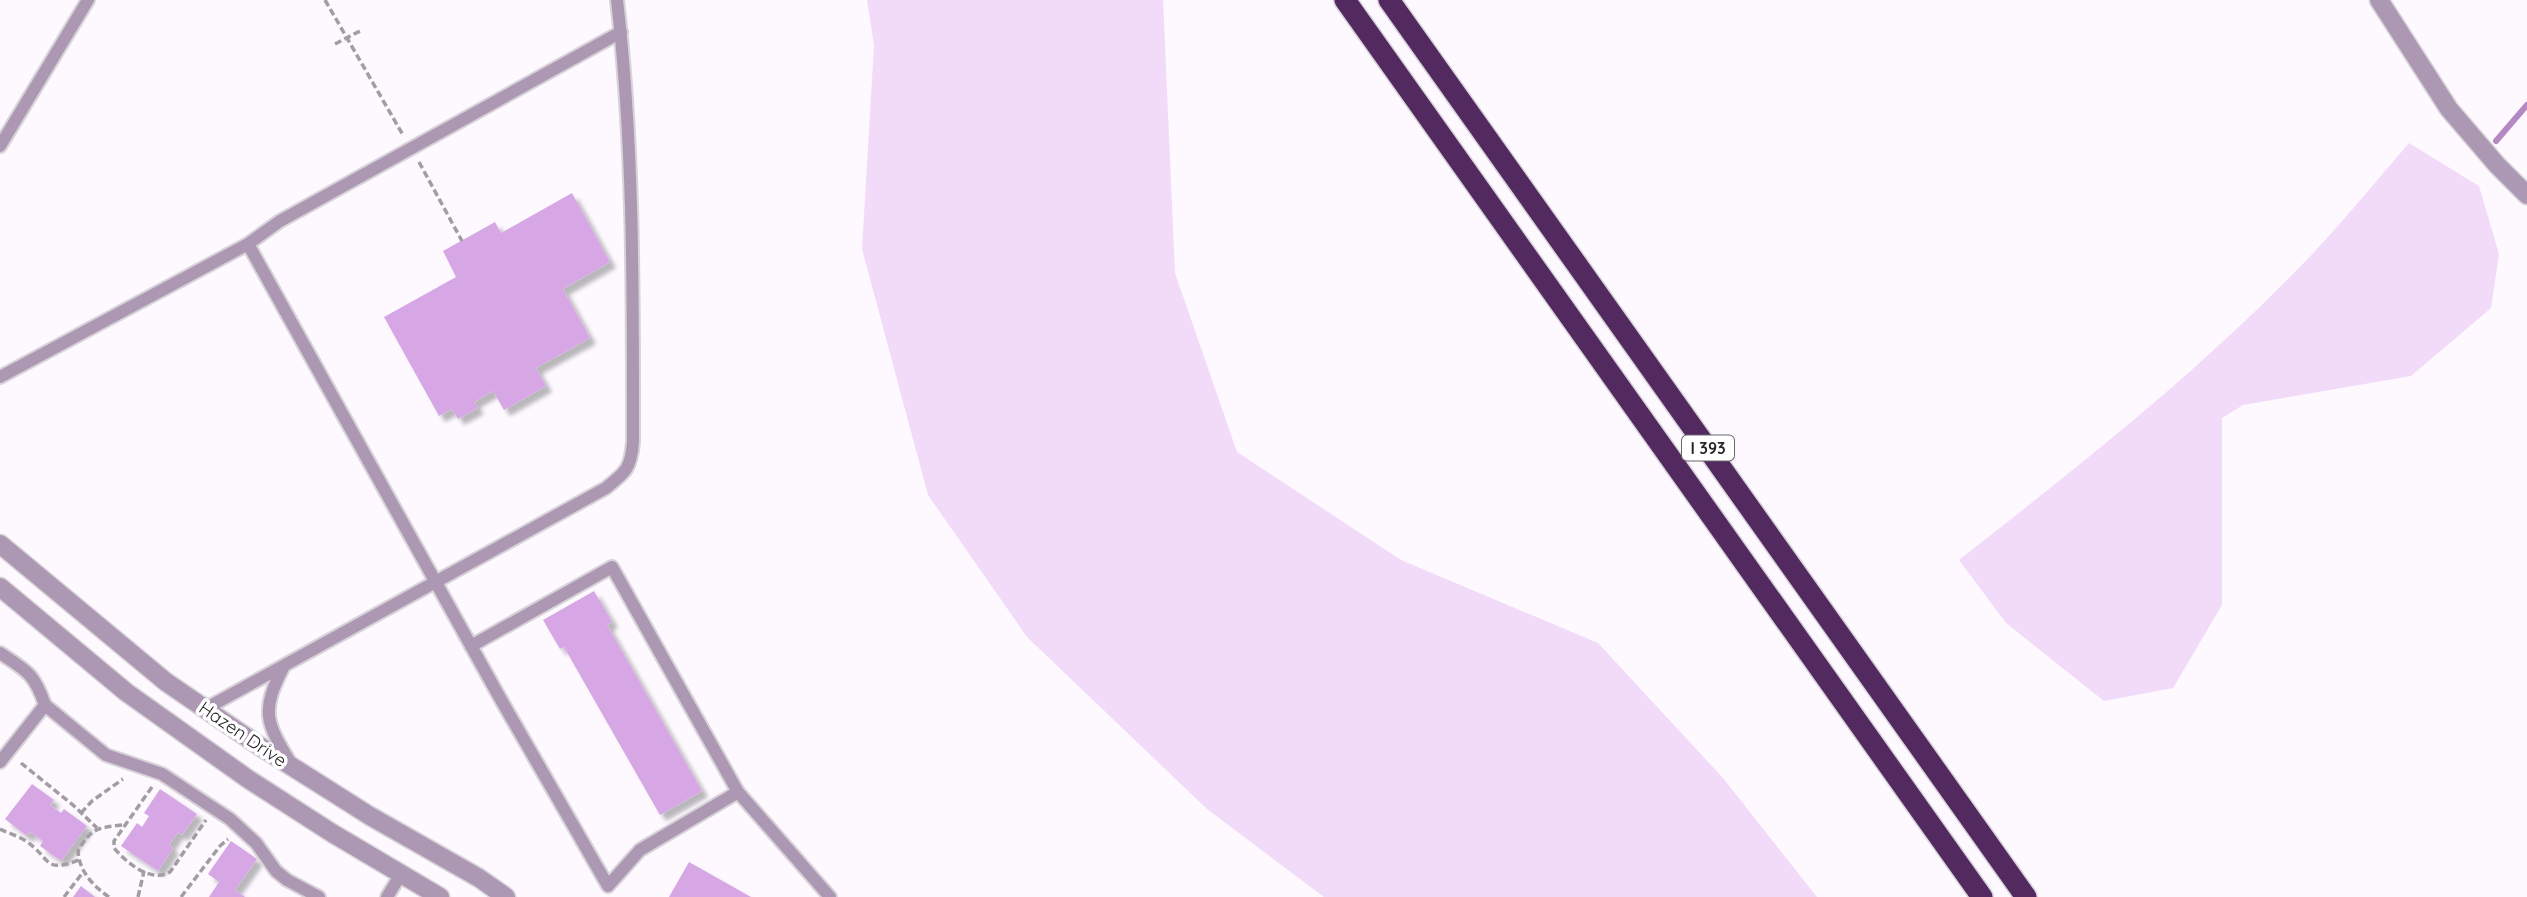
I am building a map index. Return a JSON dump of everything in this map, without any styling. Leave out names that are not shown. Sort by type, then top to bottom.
[{"type":"highway","name":"I 393","points":[[1345,0],[1982,897]]},
{"type":"highway","name":"I 393","points":[[1389,0],[2026,897]]},
{"type":"highway","points":[[1903,723],[2043,897]]},
{"type":"street","points":[[2379,0],[2449,109],[2527,195]]},
{"type":"street","name":"Hazen Drive","points":[[0,544],[166,682],[293,768],[370,816],[479,878],[506,897]]},
{"type":"street","name":"Hazen Drive","points":[[0,587],[126,692],[248,779],[440,897]]},
{"type":"lane","points":[[0,146],[88,0]]},
{"type":"lane","points":[[205,709],[606,488],[624,473],[631,463],[633,293],[626,99],[617,0]]},
{"type":"lane","points":[[0,377],[248,244],[280,221],[621,32]]},
{"type":"lane","points":[[248,244],[435,582],[608,886],[640,850],[738,792]]},
{"type":"lane","points":[[471,646],[612,567],[738,792],[830,897]]},
{"type":"lane","points":[[0,653],[29,673],[37,684],[45,705],[96,749],[162,774],[214,808],[244,830],[276,871],[319,897]]},
{"type":"lane","points":[[284,666],[272,688],[268,719],[273,734],[293,768]]},
{"type":"lane","points":[[0,762],[45,705]]},
{"type":"lane","points":[[387,897],[401,874]]},
{"type":"path","points":[[325,0],[384,103]]},
{"type":"path","points":[[335,44],[360,31]]},
{"type":"path","points":[[419,162],[461,241]]},
{"type":"path","points":[[81,813],[92,801],[140,766]]},
{"type":"path","points":[[29,769],[96,828]]},
{"type":"path","points":[[162,774],[114,841],[114,848],[144,871],[163,876],[170,872],[214,808]]},
{"type":"path","points":[[109,897],[100,891],[84,871],[78,851],[96,828],[124,825]]},
{"type":"path","points":[[0,829],[28,842],[55,866],[79,860]]},
{"type":"path","points":[[181,897],[219,846],[244,830]]},
{"type":"path","points":[[64,897],[84,871]]},
{"type":"path","points":[[138,897],[144,871]]},
{"type":"shaded area","points":[[867,0],[1163,0],[1175,273],[1237,452],[1401,560],[1598,643],[1723,778],[1817,897],[1324,897],[1207,809],[1027,637],[928,495],[862,249],[874,45]]},
{"type":"shaded area","points":[[2409,143],[2479,186],[2499,254],[2491,308],[2411,376],[2243,405],[2222,418],[2222,605],[2173,688],[2104,701],[2006,623],[1959,560],[2088,458],[2254,313],[2352,210]]},
{"type":"building","points":[[572,193],[610,262],[563,289],[590,338],[536,368],[546,386],[504,410],[493,391],[474,402],[478,408],[458,419],[452,409],[439,416],[384,317],[456,277],[443,251],[495,222],[501,233]]},
{"type":"building","points":[[594,591],[612,622],[607,625],[702,791],[660,815],[564,647],[560,649],[543,620]]},
{"type":"building","points":[[32,784],[54,800],[50,805],[61,813],[64,809],[87,826],[61,861],[40,846],[43,841],[30,832],[27,836],[5,819]]},
{"type":"building","points":[[160,789],[197,814],[182,835],[178,832],[169,845],[173,848],[158,871],[121,846],[137,823],[142,827],[149,816],[144,813]]},
{"type":"building","points":[[231,841],[257,859],[235,890],[245,897],[209,897],[219,882],[208,874]]},
{"type":"building","points":[[689,862],[751,897],[669,897]]},
{"type":"building","points":[[81,886],[95,897],[73,897]]},
{"type":"waterway","points":[[2496,141],[2527,105]]}]
